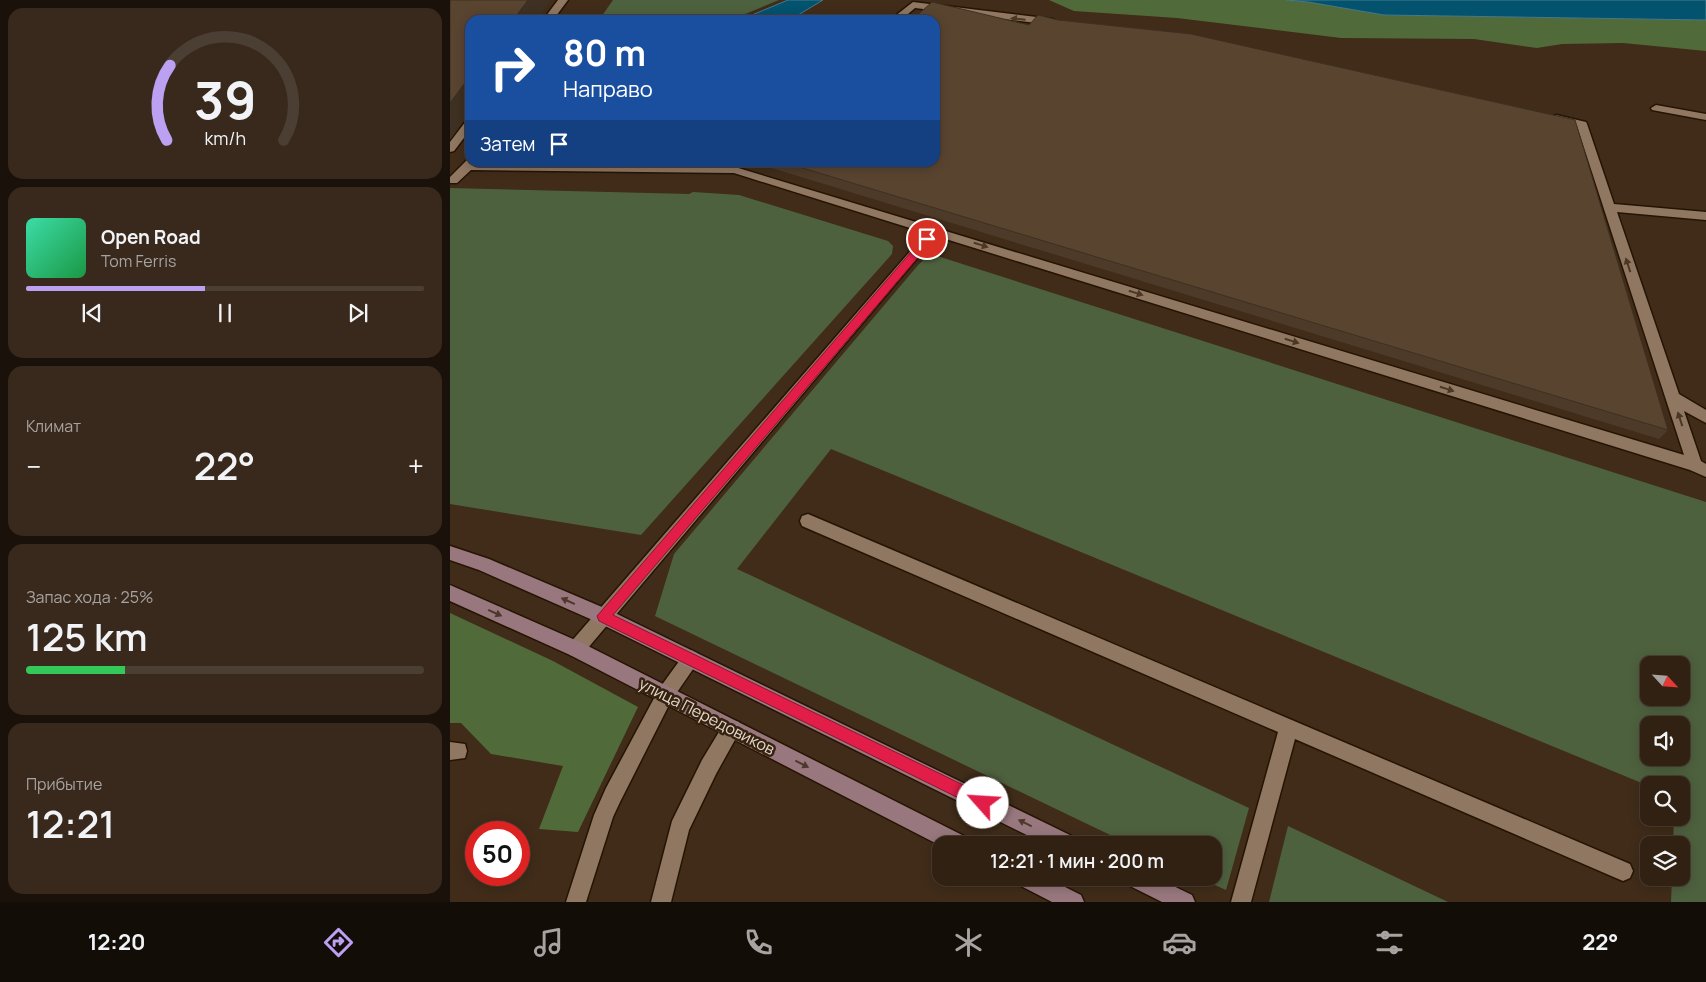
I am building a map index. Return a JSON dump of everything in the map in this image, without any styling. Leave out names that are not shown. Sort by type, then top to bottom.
[{"type":"main road","points":[[450,553],[483,564],[603,616],[1051,836]]},
{"type":"main road","name":"улица Передовиков","points":[[450,593],[576,649],[943,836]]},
{"type":"main road","points":[[1042,886],[1074,902]]},
{"type":"main road","points":[[1152,886],[1185,902]]},
{"type":"lane","points":[[552,15],[563,0]]},
{"type":"lane","points":[[902,15],[913,5],[1064,23]]},
{"type":"lane","points":[[1656,108],[1706,117]]},
{"type":"lane","points":[[1542,115],[1582,124],[1672,397],[1700,468]]},
{"type":"lane","points":[[450,149],[465,130]]},
{"type":"lane","points":[[453,180],[468,167]]},
{"type":"lane","points":[[741,167],[934,231],[1700,468]]},
{"type":"lane","points":[[1609,207],[1706,216]]},
{"type":"lane","points":[[576,649],[934,231]]},
{"type":"lane","points":[[1672,397],[1706,417]]},
{"type":"lane","points":[[808,521],[1623,871]]},
{"type":"lane","points":[[576,902],[604,815],[665,695],[691,659]]},
{"type":"lane","points":[[1241,902],[1289,727]]},
{"type":"lane","points":[[661,902],[678,828],[708,767],[732,729]]},
{"type":"green space","points":[[613,0],[779,0],[743,15],[602,15]]},
{"type":"green space","points":[[1049,0],[1286,0],[1384,15],[1706,20],[1706,51],[1623,43],[1562,44],[1537,48],[1474,39],[1341,38],[1177,18],[1074,11]]},
{"type":"green space","points":[[450,188],[689,194],[693,192],[739,195],[888,241],[893,246],[892,254],[641,535],[450,504]]},
{"type":"green space","points":[[931,254],[1706,502],[1706,902],[1671,902],[1672,886],[1690,886],[1690,836],[1673,836],[1674,826],[1690,826],[1690,776],[1640,776],[1640,782],[831,449],[737,569],[1249,808],[1226,890],[1217,886],[1222,886],[1222,836],[1112,836],[655,616],[674,554],[919,264]]},
{"type":"green space","points":[[450,613],[553,661],[638,707],[578,832],[539,829],[563,766],[491,754],[461,723],[450,723]]},
{"type":"green space","points":[[1288,826],[1448,902],[1269,902]]},
{"type":"water","points":[[788,0],[823,0],[798,15],[752,15]]},
{"type":"water","points":[[1286,0],[1706,0],[1706,20],[1384,15]]},
{"type":"building","points":[[450,0],[528,0],[517,15],[465,15],[465,83],[450,103]]},
{"type":"building","points":[[932,2],[1029,25],[1038,15],[1058,20],[1191,34],[1575,120],[1668,430],[800,167],[940,167],[940,15],[918,15]]},
{"type":"route","points":[[927,239],[718,481],[640,576],[603,616],[983,803]]}]
